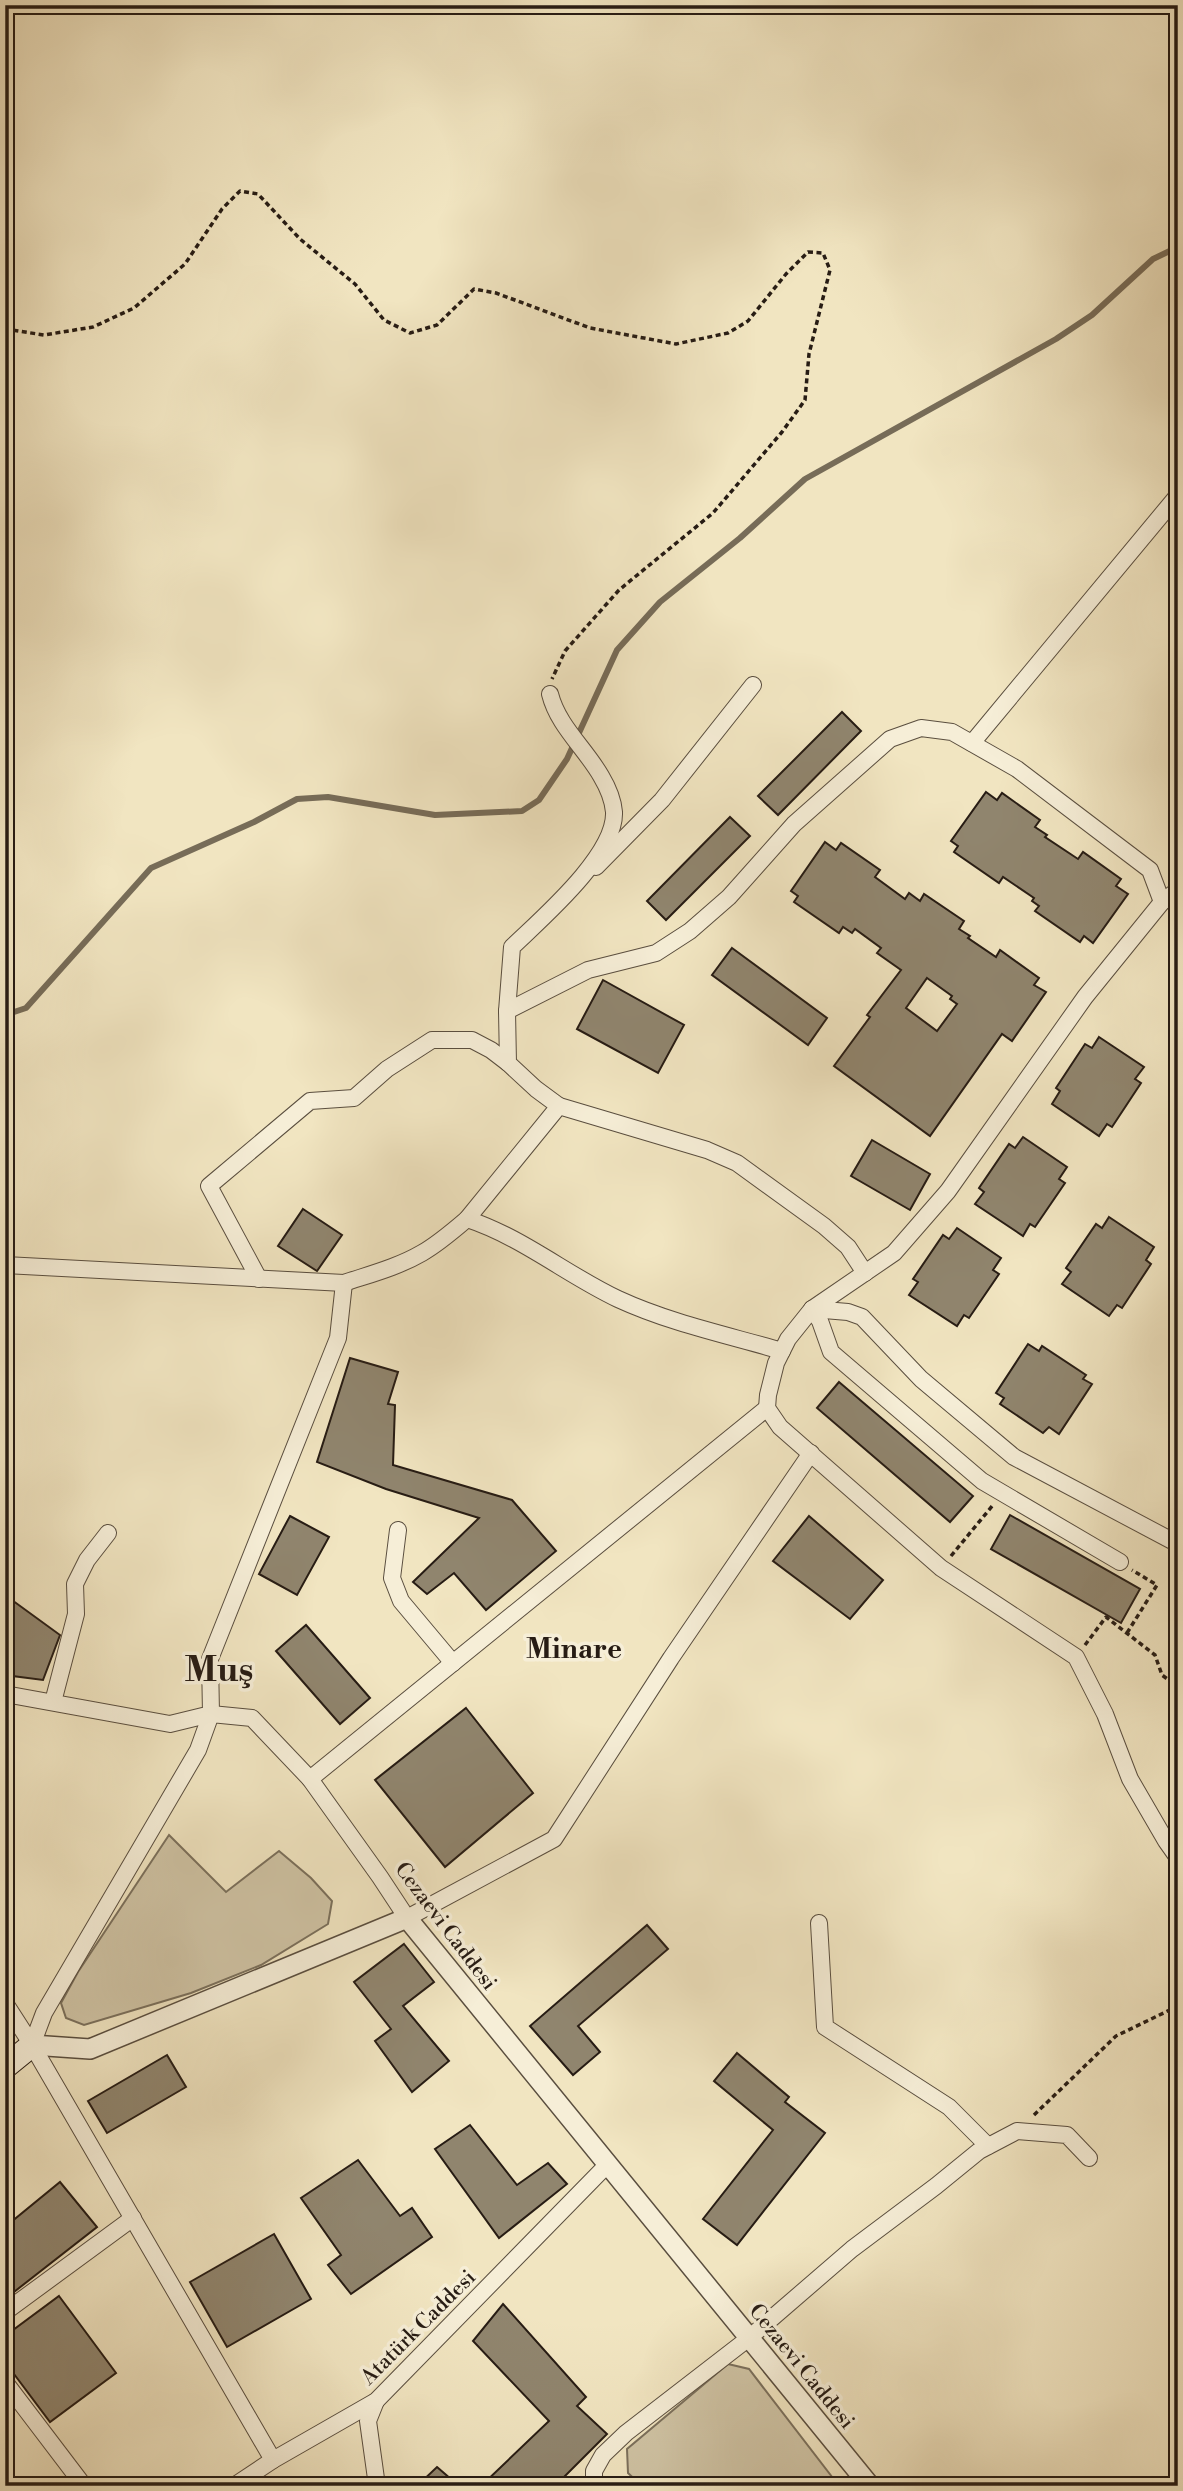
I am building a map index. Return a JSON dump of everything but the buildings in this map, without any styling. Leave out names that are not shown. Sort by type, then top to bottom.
[{"type":"main road","points":[[5,2067],[32,2045]]},
{"type":"street","points":[[972,743],[1178,495]]},
{"type":"street","points":[[508,1063],[507,1011],[512,947],[605,859],[662,800],[753,685]]},
{"type":"street","points":[[552,702],[601,776],[614,812],[599,853],[574,887]]},
{"type":"street","points":[[507,1011],[588,970],[656,953],[690,930],[729,897],[794,824],[890,739],[921,728],[952,732],[1017,769],[1150,870],[1162,902]]},
{"type":"street","points":[[1178,890],[1162,902],[1085,997],[948,1191],[894,1252],[812,1309],[788,1339],[768,1395],[767,1408],[780,1427],[941,1568],[1076,1657],[1105,1714],[1130,1779],[1178,1858]]},
{"type":"street","points":[[259,1279],[209,1186],[310,1101],[354,1098],[387,1069],[432,1040],[472,1040],[491,1050],[559,1106],[706,1150],[737,1163],[824,1226],[848,1247],[865,1273]]},
{"type":"street","points":[[5,1265],[344,1283],[395,1266],[424,1252],[467,1219],[559,1106]]},
{"type":"street","points":[[467,1219],[527,1246],[580,1279],[645,1311],[782,1351]]},
{"type":"street","points":[[32,2045],[44,2013],[198,1750],[211,1714],[209,1660],[338,1338],[344,1283]]},
{"type":"street","points":[[812,1309],[820,1321],[831,1352],[982,1481],[1120,1562]]},
{"type":"street","points":[[812,1309],[848,1312],[862,1317],[921,1379],[1014,1457],[1178,1544]]},
{"type":"street","points":[[310,1779],[767,1408]]},
{"type":"street","points":[[32,2045],[90,2049],[407,1918],[554,1839],[671,1658],[811,1453]]},
{"type":"street","points":[[398,1530],[392,1578],[401,1601],[453,1663]]},
{"type":"street","points":[[53,1702],[76,1614],[75,1584],[87,1560],[108,1533]]},
{"type":"street","name":"Cezaevi Caddesi","points":[[5,1693],[170,1724],[211,1714],[252,1717],[310,1779],[407,1918],[870,2486]]},
{"type":"street","points":[[819,1923],[825,2027],[949,2107],[988,2146]]},
{"type":"street","points":[[5,2003],[273,2460]]},
{"type":"street","points":[[594,2486],[594,2471],[603,2455],[626,2433],[749,2338],[852,2249],[988,2146],[1017,2131],[1067,2135],[1089,2158]]},
{"type":"street","name":"Atatürk Caddesi","points":[[234,2486],[273,2460],[376,2401],[607,2165]]},
{"type":"street","points":[[5,2312],[133,2218]]},
{"type":"street","points":[[5,2382],[84,2486]]},
{"type":"street","points":[[376,2401],[368,2421],[377,2486]]},
{"type":"path","points":[[5,329],[44,335],[93,327],[134,308],[185,264],[222,209],[240,191],[258,194],[300,239],[355,284],[384,320],[410,333],[437,324],[474,289],[496,293],[590,328],[676,344],[728,333],[748,321],[808,252],[823,253],[830,270],[809,354],[805,400],[782,432],[713,513],[619,590],[565,651],[551,680],[552,702]]},
{"type":"path","points":[[941,1568],[1002,1494]]},
{"type":"path","points":[[1120,1562],[1157,1585],[1127,1633]]},
{"type":"path","points":[[1076,1657],[1106,1617],[1155,1655],[1162,1675],[1178,1686]]},
{"type":"path","points":[[1017,2131],[1116,2036],[1178,2006]]},
{"type":"shaded area","points":[[169,1835],[226,1892],[279,1851],[311,1878],[332,1901],[328,1924],[261,1965],[191,1993],[84,2025],[66,2018],[61,2003],[78,1972]]},
{"type":"shaded area","points":[[728,2364],[749,2369],[839,2486],[642,2486],[628,2473],[627,2449]]},
{"type":"waterway","points":[[5,1015],[26,1008],[151,868],[254,822],[297,799],[328,797],[435,815],[522,811],[539,800],[567,759],[617,650],[660,602],[740,538],[805,479],[1056,339],[1092,315],[1153,259],[1178,247]]},
{"type":"district","name":"Minare","points":[[574,1648]]},
{"type":"district","name":"Muş","points":[[219,1669]]}]
